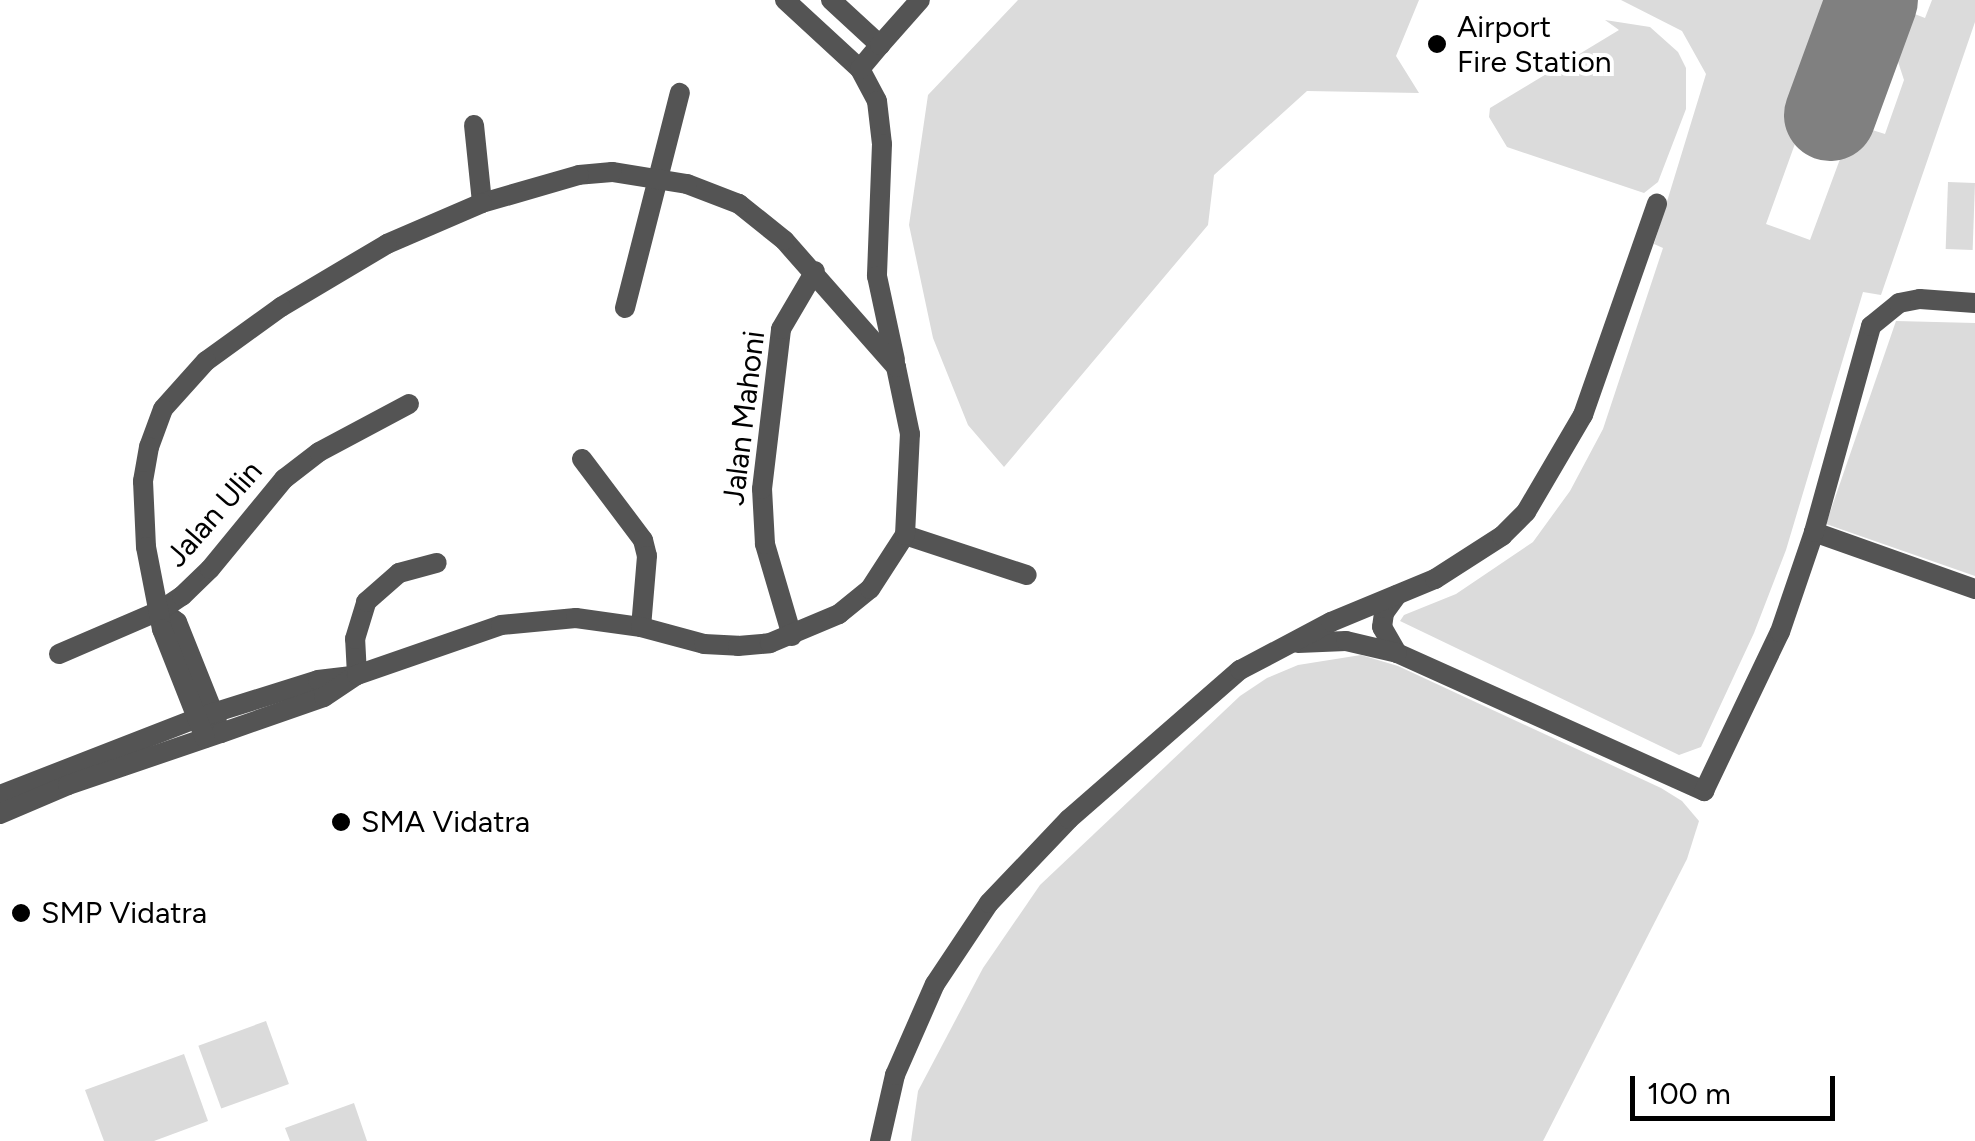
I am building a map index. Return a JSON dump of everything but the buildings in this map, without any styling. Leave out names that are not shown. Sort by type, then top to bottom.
[{"type":"street","points":[[0,814],[318,680],[357,675],[453,639],[534,619],[576,618],[722,645],[770,644],[839,614],[870,589],[906,535],[910,434],[876,276],[881,121],[873,88],[860,69],[784,0]]},
{"type":"street","points":[[831,0],[880,45]]},
{"type":"street","points":[[860,69],[920,0]]},
{"type":"street","points":[[626,308],[680,93]]},
{"type":"street","points":[[474,125],[482,204]]},
{"type":"street","points":[[209,726],[162,629],[142,516],[148,447],[163,409],[206,360],[281,306],[386,244],[482,204],[578,175],[612,172],[656,177],[739,204],[816,271],[896,367]]},
{"type":"street","points":[[880,1141],[895,1075],[935,984],[989,903],[1069,819],[1240,670],[1286,644],[1435,579],[1502,536],[1544,485],[1582,415],[1658,204]]},
{"type":"street","name":"Jalan Mahoni","points":[[792,636],[765,544],[762,489],[781,328],[816,271]]},
{"type":"street","points":[[1286,644],[1346,641],[1378,645],[1704,792],[1780,632],[1814,532],[1871,326],[1899,303],[1975,303]]},
{"type":"street","points":[[860,324],[881,307]]},
{"type":"street","name":"Jalan Ulin","points":[[59,654],[160,610],[198,582],[284,479],[319,452],[409,404]]},
{"type":"street","points":[[582,460],[642,540],[647,556],[641,627]]},
{"type":"street","points":[[1814,532],[1975,589]]},
{"type":"street","points":[[906,535],[1026,574]]},
{"type":"street","points":[[357,675],[355,639],[366,602],[400,573],[438,563]]},
{"type":"street","points":[[1396,595],[1384,613],[1382,627],[1397,653]]},
{"type":"street","points":[[0,795],[209,726]]},
{"type":"shaded area","points":[[1018,0],[1419,0],[1396,56],[1419,93],[1307,91],[1214,175],[1208,225],[1004,467],[968,425],[933,338],[909,225],[928,95]]},
{"type":"shaded area","points":[[1621,0],[1847,0],[1766,224],[1810,240],[1853,124],[1885,134],[1904,80],[1886,25],[1894,6],[1925,18],[1932,0],[1975,0],[1975,22],[1881,295],[1863,292],[1786,550],[1754,633],[1701,747],[1679,755],[1400,621],[1404,615],[1456,594],[1533,542],[1570,491],[1603,429],[1663,248],[1654,244],[1706,74],[1682,31]]},
{"type":"shaded area","points":[[1605,20],[1650,27],[1678,52],[1686,68],[1686,109],[1658,182],[1644,193],[1507,147],[1489,117],[1490,108],[1619,30]]},
{"type":"shaded area","points":[[1948,182],[1975,183],[1973,250],[1946,249]]},
{"type":"shaded area","points":[[1896,321],[1975,323],[1975,576],[1826,524]]},
{"type":"shaded area","points":[[1361,655],[1398,666],[1661,788],[1682,801],[1699,821],[1687,859],[1543,1141],[911,1141],[918,1091],[983,968],[1040,885],[1240,696],[1267,678],[1298,665]]},
{"type":"shaded area","points":[[266,1021],[289,1084],[221,1109],[198,1046]]},
{"type":"shaded area","points":[[184,1054],[208,1121],[154,1141],[104,1141],[85,1090]]},
{"type":"shaded area","points":[[354,1103],[367,1141],[290,1141],[285,1128]]},
{"type":"runway","points":[[1830,115],[1872,0]]},
{"type":"place","name":"Airport Fire Station","points":[[1437,44]]},
{"type":"place","name":"SMA Vidatra","points":[[341,822]]},
{"type":"place","name":"SMP Vidatra","points":[[21,913]]}]
